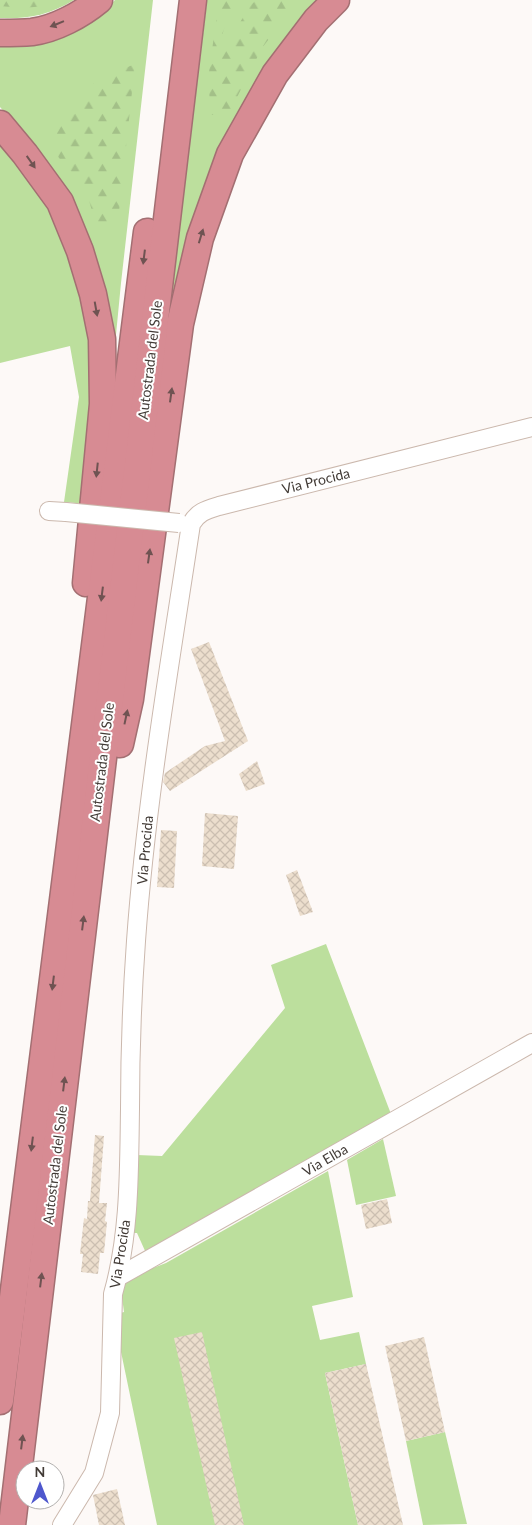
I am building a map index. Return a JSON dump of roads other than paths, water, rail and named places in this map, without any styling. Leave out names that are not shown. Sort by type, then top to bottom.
[{"type":"highway","points":[[0,33],[33,32],[49,27],[82,12],[99,0]]},
{"type":"highway","name":"Autostrada del Sole","points":[[20,1460],[81,848],[174,0]]},
{"type":"highway","name":"Autostrada del Sole","points":[[0,1401],[81,848],[193,0]]},
{"type":"highway","points":[[81,848],[113,776],[130,699],[180,324],[200,238],[230,154],[275,74],[316,20],[336,0]]},
{"type":"highway","points":[[0,124],[26,154],[60,202],[80,251],[91,285],[102,339],[103,404],[75,693],[81,848]]},
{"type":"highway","name":"Autostrada del Sole","points":[[12,1525],[15,1502]]},
{"type":"highway","points":[[17,1510],[17,1525]]},
{"type":"street","name":"Via Procida","points":[[62,1525],[94,1473],[110,1413],[114,1294],[128,1205],[130,1060],[136,942],[149,801],[185,524],[204,510],[532,427]]},
{"type":"street","points":[[58,511],[185,524]]},
{"type":"street","name":"Via Elba","points":[[118,1276],[532,1043]]}]
